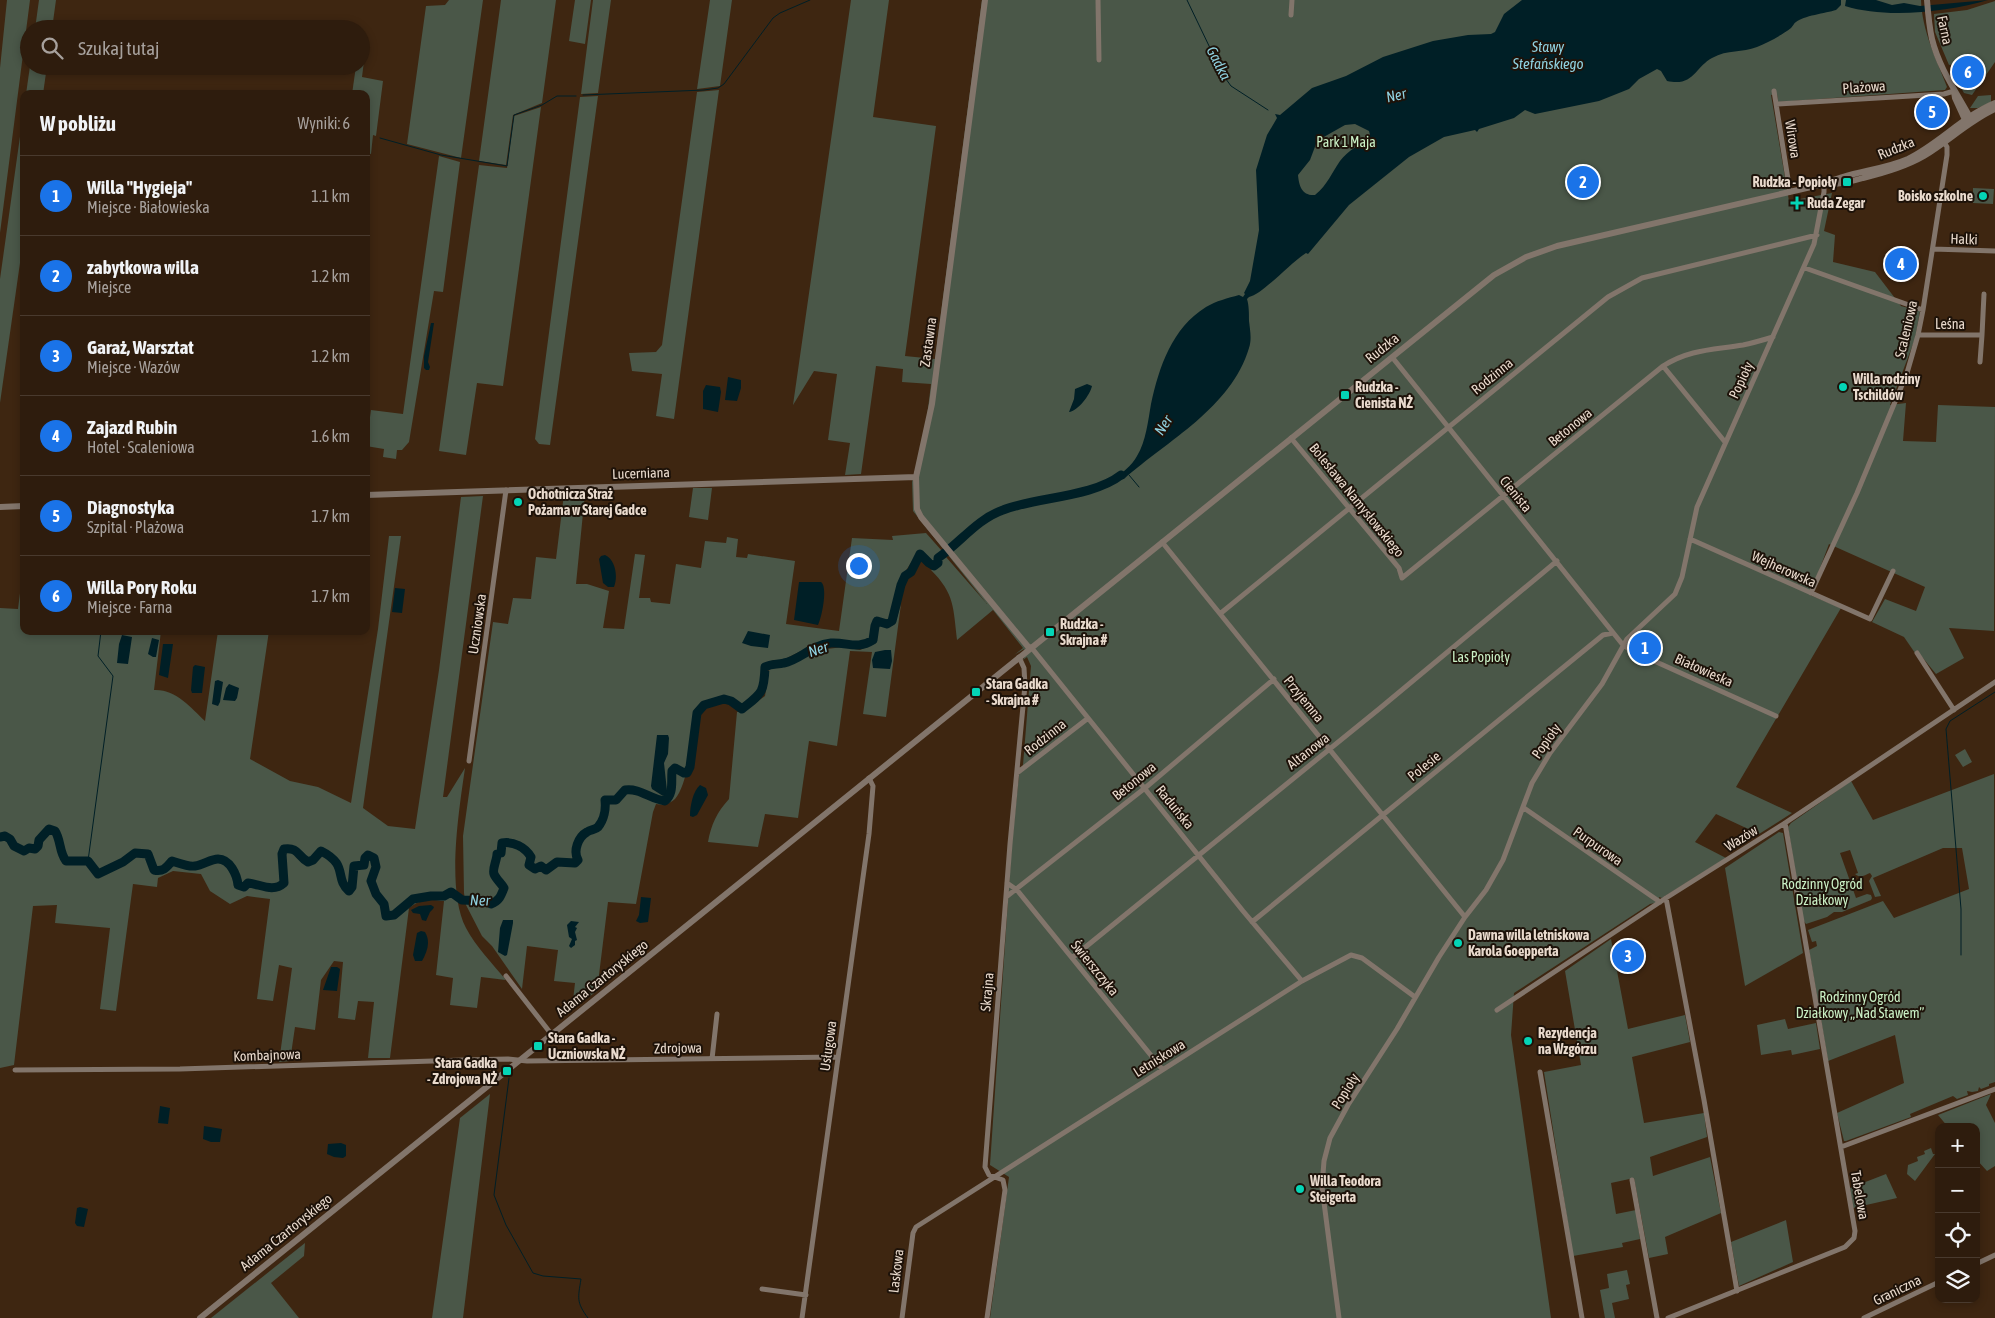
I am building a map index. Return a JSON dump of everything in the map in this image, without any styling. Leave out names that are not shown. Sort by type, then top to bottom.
[{"type":"street","name":"Zastawna","points":[[984,0],[932,404],[916,477],[916,502],[919,513],[943,544],[1030,648]]},
{"type":"street","points":[[1098,0],[1099,60]]},
{"type":"street","points":[[1291,15],[1292,0]]},
{"type":"street","name":"Farna","points":[[1928,1],[1928,15],[1934,45],[1954,91],[1955,98],[1968,121]]},
{"type":"street","name":"Wirowa","points":[[1774,91],[1790,192]]},
{"type":"street","name":"Plażowa","points":[[1776,104],[1944,94],[1954,91]]},
{"type":"street","name":"Rudzka","points":[[1824,184],[1834,179],[1907,159],[1995,103]]},
{"type":"street","name":"Rudzka","points":[[1019,657],[1488,279],[1526,257],[1557,246],[1824,184],[1842,183],[1900,168],[1926,155],[1968,121],[1995,109]]},
{"type":"street","name":"Scaleniowa","points":[[1811,593],[1862,482],[1906,374],[1918,334],[1947,153],[1944,142]]},
{"type":"street","name":"Popioły","points":[[1339,1318],[1322,1187],[1326,1147],[1348,1105],[1397,1029],[1464,917],[1486,890],[1503,860],[1524,808],[1532,782],[1550,753],[1602,684],[1623,645],[1675,594],[1682,577],[1697,507],[1805,268],[1817,235],[1824,184]]},
{"type":"street","name":"Rodzinna","points":[[1221,612],[1608,297],[1642,278],[1817,235]]},
{"type":"street","name":"Halki","points":[[1933,249],[1995,251]]},
{"type":"street","points":[[1805,268],[1923,310]]},
{"type":"street","name":"Leśna","points":[[1980,362],[1984,294]]},
{"type":"street","name":"Leśna","points":[[1918,334],[1982,335]]},
{"type":"street","name":"Betonowa","points":[[1402,578],[1663,366],[1688,354],[1744,345],[1773,337]]},
{"type":"street","name":"Cienista","points":[[1392,357],[1623,645]]},
{"type":"street","points":[[1663,366],[1725,442]]},
{"type":"street","name":"Bolesława Namysłowskiego","points":[[1291,438],[1399,568],[1402,578]]},
{"type":"street","name":"Lucerniana","points":[[370,495],[916,477]]},
{"type":"street","name":"Uczniowska","points":[[469,761],[506,490]]},
{"type":"street","points":[[0,507],[20,506]]},
{"type":"street","name":"Wejherowska","points":[[1690,538],[1870,619],[1893,571]]},
{"type":"street","name":"Przyjemna","points":[[1162,542],[1221,612],[1464,917]]},
{"type":"street","name":"Altanowa","points":[[1072,958],[1330,749],[1557,561]]},
{"type":"street","name":"Polesie","points":[[1252,922],[1603,635],[1613,633]]},
{"type":"street","name":"Białowieska","points":[[1623,645],[1632,651],[1776,716]]},
{"type":"street","name":"Raduńska","points":[[1030,648],[1302,981]]},
{"type":"street","points":[[1917,653],[1954,710]]},
{"type":"street","name":"Skrajna","points":[[987,1318],[1004,1190],[1003,1180],[989,1175],[985,1168],[1025,676],[1019,657]]},
{"type":"street","name":"Adama Czartoryskiego","points":[[200,1318],[1019,657]]},
{"type":"street","name":"Betonowa","points":[[1006,897],[1145,788],[1274,679]]},
{"type":"street","name":"Wazów","points":[[1497,1010],[1666,898],[1785,823],[1995,682]]},
{"type":"street","name":"Rodzinna","points":[[1017,773],[1087,719]]},
{"type":"street","name":"Usługowa","points":[[802,1318],[869,834],[873,786],[869,778]]},
{"type":"street","name":"Purpurowa","points":[[1524,808],[1660,902]]},
{"type":"street","points":[[1785,823],[1841,1147],[1995,1089]]},
{"type":"street","name":"Świerszczyka","points":[[1007,883],[1017,890],[1162,1069]]},
{"type":"street","points":[[1666,898],[1704,1100],[1736,1291]]},
{"type":"street","name":"Letniskowa","points":[[916,1227],[1302,981],[1351,955],[1362,958],[1415,997]]},
{"type":"street","points":[[506,976],[552,1034]]},
{"type":"street","points":[[712,1059],[718,1014]]},
{"type":"street","name":"Zdrojowa","points":[[519,1060],[837,1057]]},
{"type":"street","name":"Kombajnowa","points":[[16,1070],[180,1069],[519,1060]]},
{"type":"street","points":[[1540,1072],[1582,1318]]},
{"type":"street","name":"Tabelowa","points":[[1668,1318],[1844,1247],[1853,1241],[1855,1231],[1841,1147]]},
{"type":"street","points":[[1632,1180],[1657,1318]]},
{"type":"street","name":"Laskowa","points":[[902,1318],[913,1233],[916,1227]]},
{"type":"street","points":[[1980,1262],[1995,1255]]},
{"type":"street","name":"Graniczna","points":[[1864,1318],[1935,1284]]},
{"type":"street","points":[[762,1289],[806,1295]]},
{"type":"green space","points":[[7,0],[30,0],[27,20],[20,20],[20,75],[0,233],[0,68]]},
{"type":"green space","points":[[39,0],[56,0],[53,20],[36,20]]},
{"type":"green space","points":[[449,0],[483,0],[461,158],[407,144],[426,6],[445,5]]},
{"type":"green space","points":[[501,0],[556,0],[542,103],[513,115],[506,165],[479,161]]},
{"type":"green space","points":[[575,0],[591,0],[585,44],[569,41]]},
{"type":"green space","points":[[593,0],[611,0],[598,93],[581,94]]},
{"type":"green space","points":[[710,0],[732,0],[720,86],[697,89]]},
{"type":"green space","name":"Las Popioły","points":[[851,0],[889,0],[873,117],[936,126],[905,356],[935,359],[982,0],[1921,0],[1924,23],[1947,87],[1945,90],[1778,102],[1777,94],[1771,95],[1789,201],[1832,193],[1824,231],[1835,235],[1833,262],[1875,272],[1901,306],[1920,311],[1915,339],[1890,405],[1906,403],[1903,441],[1936,442],[1938,405],[1995,407],[1994,631],[1949,628],[1964,658],[1936,674],[1918,652],[1915,653],[1904,637],[1872,622],[1885,599],[1916,611],[1925,587],[1829,544],[1810,595],[1841,608],[1736,787],[1792,813],[1759,834],[1716,814],[1695,842],[1726,858],[1662,898],[1659,897],[1660,902],[1650,904],[1514,993],[1511,1035],[1551,1318],[990,1318],[1009,1177],[990,1165],[1012,842],[1019,775],[1023,765],[1031,666],[1027,657],[1023,660],[1026,654],[1024,649],[1014,655],[1023,648],[993,610],[957,640],[949,594],[931,570],[940,566],[941,560],[946,557],[987,604],[913,511],[912,482],[925,433],[931,384],[902,382],[903,369],[876,366],[861,474],[845,475],[850,443],[828,440],[837,374],[814,371],[793,405]]},
{"type":"green space","points":[[1995,1],[1995,62],[1972,95],[1964,93],[1960,86],[1979,75],[1975,59],[1949,65],[1935,32],[1934,14],[1967,10]]},
{"type":"green space","points":[[29,75],[46,75],[44,90],[27,90]]},
{"type":"green space","points":[[355,75],[362,75],[362,77],[383,81],[376,136],[373,135],[371,154],[370,90],[353,90]]},
{"type":"green space","points":[[719,90],[674,419],[656,416],[662,374],[632,371],[629,353],[656,352],[662,345],[697,92]]},
{"type":"green space","points":[[1991,95],[1991,102],[1978,108],[1970,108],[1978,96]]},
{"type":"green space","points":[[598,96],[550,445],[539,444],[535,439],[580,97]]},
{"type":"green space","points":[[541,107],[503,386],[477,383],[466,455],[439,451],[479,165],[507,168],[514,116]]},
{"type":"green space","points":[[20,136],[20,263],[0,403],[0,279]]},
{"type":"green space","points":[[439,156],[460,162],[443,292],[434,291],[409,442],[402,450],[397,450],[396,459],[383,457],[384,449],[370,447],[371,410],[403,414]]},
{"type":"green space","name":"Boisko szkolne","points":[[1973,188],[1994,189],[1993,204],[1973,203]]},
{"type":"green space","points":[[693,488],[712,488],[708,520],[689,517]]},
{"type":"green space","points":[[585,493],[576,584],[587,584],[609,591],[603,628],[624,629],[635,554],[645,555],[639,598],[650,598],[651,602],[670,604],[676,564],[701,568],[705,541],[726,543],[727,537],[738,539],[736,557],[747,558],[748,554],[795,561],[786,624],[839,631],[852,538],[893,540],[892,536],[926,533],[942,551],[936,555],[935,561],[932,562],[922,552],[918,551],[898,586],[890,619],[876,618],[872,625],[871,637],[862,643],[832,640],[815,644],[783,660],[774,660],[763,664],[758,692],[742,704],[729,699],[717,698],[705,701],[694,710],[693,731],[684,781],[674,800],[664,805],[656,804],[636,904],[608,902],[597,991],[572,1009],[575,983],[554,981],[558,950],[527,946],[522,989],[492,946],[482,936],[466,905],[463,836],[493,622],[508,624],[513,598],[531,599],[536,557],[556,559],[564,494]]},
{"type":"green space","points":[[483,496],[443,797],[447,797],[465,768],[457,827],[455,872],[460,912],[474,942],[506,980],[481,977],[477,1008],[450,1005],[453,978],[436,975],[444,901],[421,901],[409,908],[390,1058],[368,1058],[374,1002],[358,1001],[355,1020],[338,1018],[343,962],[334,961],[321,980],[315,1030],[295,1027],[290,1061],[279,1062],[292,968],[279,965],[273,1001],[257,999],[270,899],[247,896],[230,904],[210,891],[201,874],[173,871],[158,878],[157,887],[133,884],[116,1011],[100,1009],[110,928],[55,923],[57,905],[33,906],[14,1065],[0,1068],[0,608],[18,609],[20,593],[20,635],[161,635],[154,690],[162,690],[176,696],[205,721],[217,635],[268,635],[250,759],[290,781],[318,787],[351,803],[378,629],[389,536],[401,536],[363,808],[388,826],[415,829],[439,670],[461,497]]},
{"type":"green space","points":[[901,604],[886,717],[863,714],[872,652],[850,651],[837,746],[809,741],[798,818],[765,814],[758,847],[708,842],[715,819],[729,799],[737,712],[744,711],[765,696],[769,669],[776,666],[785,667],[819,650],[843,647],[860,650],[876,643],[879,625],[889,627],[895,624]]},
{"type":"green space","points":[[1965,749],[1972,762],[1963,767],[1955,755]]},
{"type":"green space","points":[[1994,774],[1995,1082],[1981,1089],[1979,1087],[1978,1091],[1967,1091],[1968,1095],[1957,1099],[1953,1096],[1910,1114],[1911,1117],[1844,1141],[1837,1113],[1904,1083],[1895,1035],[1828,1061],[1809,950],[1817,946],[1816,941],[1812,942],[1808,930],[1883,901],[1894,918],[1969,889],[1962,848],[1943,848],[1873,878],[1881,896],[1875,897],[1869,881],[1872,876],[1870,873],[1862,876],[1855,874],[1858,873],[1850,850],[1840,853],[1856,898],[1867,894],[1871,895],[1872,898],[1842,912],[1834,912],[1827,917],[1806,924],[1803,920],[1788,827],[1851,781],[1873,820]]},
{"type":"green space","points":[[1779,832],[1783,833],[1803,953],[1745,986],[1725,868]]},
{"type":"green space","points":[[1611,939],[1628,1029],[1685,1015],[1690,1042],[1632,1057],[1644,1123],[1704,1113],[1707,1137],[1650,1157],[1653,1176],[1710,1157],[1721,1213],[1665,1237],[1668,1254],[1649,1258],[1634,1178],[1611,1183],[1616,1214],[1636,1210],[1640,1239],[1622,1243],[1623,1247],[1573,1256],[1544,1072],[1581,1065],[1565,971]]},
{"type":"green space","points":[[1785,1019],[1788,1029],[1816,1023],[1820,1049],[1792,1055],[1791,1050],[1761,1055],[1757,1025]]},
{"type":"green space","points":[[490,1094],[463,1318],[432,1318],[460,1118]]},
{"type":"green space","points":[[1991,1094],[1986,1105],[1995,1123],[1995,1166],[1987,1171],[1980,1163],[1980,1123],[1945,1123],[1938,1115]]},
{"type":"green space","points":[[1931,1148],[1933,1154],[1935,1154],[1915,1181],[1907,1174],[1908,1165],[1918,1161],[1917,1157],[1925,1154],[1924,1151]]},
{"type":"green space","points":[[1886,1174],[1897,1198],[1853,1208],[1850,1188]]},
{"type":"green space","points":[[1786,1220],[1793,1262],[1739,1286],[1731,1242]]},
{"type":"green space","points":[[305,1243],[304,1256],[271,1283],[299,1318],[211,1318]]},
{"type":"green space","points":[[1627,1270],[1630,1284],[1626,1285],[1629,1299],[1612,1303],[1615,1318],[1605,1318],[1600,1290],[1609,1288],[1607,1274]]},
{"type":"water","name":"Stawy Stefańskiego","points":[[1522,0],[1841,0],[1841,5],[1836,10],[1799,20],[1787,31],[1761,45],[1751,49],[1724,53],[1712,58],[1689,79],[1676,82],[1667,81],[1661,71],[1657,69],[1639,79],[1629,89],[1599,101],[1535,114],[1525,110],[1514,118],[1479,129],[1477,132],[1475,130],[1444,137],[1409,157],[1349,205],[1308,254],[1306,253],[1299,258],[1269,285],[1247,299],[1250,345],[1240,369],[1228,388],[1213,406],[1178,436],[1124,479],[1113,481],[1135,460],[1143,444],[1158,376],[1176,337],[1194,316],[1206,307],[1218,301],[1239,295],[1243,297],[1245,294],[1250,281],[1259,230],[1256,170],[1267,135],[1277,118],[1275,114],[1280,115],[1312,88],[1346,76],[1383,57],[1433,41],[1468,35],[1491,34],[1495,32],[1504,14]],"holes":[[[1355,124],[1369,131],[1370,135],[1343,157],[1326,183],[1315,195],[1307,194],[1302,190],[1298,175],[1310,160],[1316,144],[1322,138],[1345,125]]]},
{"type":"water","points":[[1846,0],[1876,0],[1892,5],[1904,3],[1920,6],[1988,0],[1936,11],[1897,13],[1861,10],[1845,6]]},
{"type":"water","points":[[431,323],[434,323],[428,362],[430,367],[429,370],[426,370],[424,368],[424,356]]},
{"type":"water","points":[[728,377],[741,380],[737,401],[725,400]]},
{"type":"water","points":[[1087,384],[1092,386],[1086,398],[1080,406],[1069,412],[1074,399],[1075,389]]},
{"type":"water","points":[[706,385],[720,387],[718,412],[703,409],[703,391]]},
{"type":"water","points":[[605,555],[609,557],[614,565],[616,578],[614,587],[608,587],[603,583],[599,559]]},
{"type":"water","points":[[799,582],[821,582],[823,585],[824,602],[818,625],[794,620]]},
{"type":"water","points":[[395,588],[405,589],[402,613],[392,612]]},
{"type":"water","points":[[748,631],[770,635],[768,648],[742,643]]},
{"type":"water","points":[[122,635],[132,637],[128,664],[117,663]]},
{"type":"water","points":[[152,638],[159,640],[156,657],[148,654]]},
{"type":"water","points":[[163,644],[173,644],[168,678],[159,675]]},
{"type":"water","points":[[891,650],[892,661],[890,669],[873,668],[872,660],[875,652]]},
{"type":"water","points":[[195,665],[205,667],[202,693],[192,693],[191,690],[193,667]]},
{"type":"water","points":[[215,681],[223,682],[218,706],[212,704]]},
{"type":"water","points":[[229,684],[239,688],[235,701],[223,700]]},
{"type":"water","points":[[657,735],[668,735],[669,738],[668,754],[664,763],[667,791],[666,795],[663,796],[652,789],[651,786]]},
{"type":"water","points":[[700,785],[706,788],[708,795],[697,815],[693,817],[690,816],[691,803],[695,791]]},
{"type":"water","points":[[641,897],[651,898],[648,922],[640,923],[636,921],[639,915]]},
{"type":"water","points":[[431,905],[434,907],[426,921],[422,920],[420,914],[413,913],[411,910],[419,906]]},
{"type":"water","points":[[503,920],[513,920],[507,955],[505,956],[498,952],[500,928]]},
{"type":"water","points":[[571,921],[579,922],[575,927],[577,928],[575,932],[577,940],[571,948],[569,946],[572,939],[569,937],[567,925]]},
{"type":"water","points":[[425,932],[427,936],[428,947],[422,961],[415,961],[413,955],[417,933]]},
{"type":"water","points":[[331,967],[340,969],[337,991],[323,990]]},
{"type":"water","points":[[160,1106],[170,1108],[168,1124],[158,1123]]},
{"type":"water","points":[[204,1126],[222,1129],[220,1142],[211,1142],[203,1139]]},
{"type":"water","points":[[341,1143],[346,1145],[346,1156],[343,1158],[327,1154],[328,1144]]},
{"type":"water","points":[[77,1208],[88,1209],[84,1227],[77,1226],[75,1223]]},
{"type":"waterway","points":[[583,95],[718,88],[724,84],[773,18],[810,0]]},
{"type":"waterway","name":"Gadka","points":[[1187,0],[1223,75],[1231,86],[1268,110]]},
{"type":"waterway","points":[[380,138],[441,155],[507,166],[514,115],[542,105],[557,96],[576,96]]},
{"type":"waterway","name":"Ner","points":[[0,837],[5,836],[10,839],[14,846],[24,851],[29,848],[35,849],[38,846],[39,840],[49,829],[55,831],[66,861],[88,861],[98,874],[123,862],[135,853],[148,854],[154,870],[164,869],[172,861],[192,866],[218,859],[226,862],[232,868],[238,885],[244,887],[248,883],[271,888],[284,883],[282,854],[284,849],[293,849],[308,862],[313,860],[321,851],[330,856],[338,866],[342,881],[349,891],[352,887],[354,866],[364,865],[365,858],[368,855],[374,858],[376,867],[371,881],[376,894],[384,904],[386,916],[394,915],[413,899],[444,896],[451,892],[462,900],[485,901],[491,904],[499,898],[504,888],[494,874],[497,854],[501,853],[502,843],[514,844],[525,850],[531,857],[529,865],[535,869],[541,866],[546,870],[557,862],[575,863],[578,860],[576,849],[579,841],[588,831],[596,829],[602,821],[605,811],[605,800],[616,800],[625,790],[630,790],[665,801],[671,791],[672,771],[675,768],[687,773],[690,767],[697,713],[704,705],[724,699],[731,701],[742,709],[761,692],[765,667],[790,661],[824,644],[862,645],[873,640],[877,621],[887,624],[892,621],[901,585],[905,576],[911,572],[920,554],[934,566],[938,563],[938,558],[977,525],[994,514],[1017,506],[1096,488],[1121,475]]},
{"type":"waterway","points":[[1129,475],[1139,487]]},
{"type":"waterway","points":[[88,861],[113,676],[98,656],[101,635]]},
{"type":"waterway","points":[[1961,955],[1961,909],[1946,729],[1950,721],[1995,692]]},
{"type":"waterway","points":[[509,1078],[494,1195],[506,1225],[533,1273],[543,1276],[581,1279],[579,1300],[581,1308],[588,1318]]},
{"type":"place","name":"Willa Pory Roku","points":[[1968,72]]},
{"type":"place","name":"Diagnostyka","points":[[1932,112]]},
{"type":"place","name":"zabytkowa willa","points":[[1583,182]]},
{"type":"place","name":"Rudzka - Popioły","points":[[1847,182]]},
{"type":"place","name":"Boisko szkolne","points":[[1983,196]]},
{"type":"place","name":"Ruda Zegar","points":[[1797,203]]},
{"type":"place","name":"Zajazd Rubin","points":[[1901,264]]},
{"type":"place","name":"Willa rodziny Tschildów","points":[[1843,387]]},
{"type":"place","name":"Rudzka - Cienista NŻ","points":[[1345,395]]},
{"type":"place","name":"Ochotnicza Straż Pożarna w Starej Gadce","points":[[518,502]]},
{"type":"place","name":"Rudzka - Skrajna #","points":[[1050,632]]},
{"type":"place","name":"Willa \"Hygieja\"","points":[[1645,648]]},
{"type":"place","name":"Stara Gadka - Skrajna #","points":[[976,692]]},
{"type":"place","name":"Dawna willa letniskowa Karola Goepperta","points":[[1458,943]]},
{"type":"place","name":"Garaż, Warsztat","points":[[1628,956]]},
{"type":"place","name":"Rezydencja na Wzgórzu","points":[[1528,1041]]},
{"type":"place","name":"Stara Gadka - Uczniowska NŻ","points":[[538,1046]]},
{"type":"place","name":"Stara Gadka - Zdrojowa NŻ","points":[[507,1071]]},
{"type":"place","name":"Willa Teodora Steigerta","points":[[1300,1189]]},
{"type":"park label","name":"Park 1 Maja","points":[[1346,142]]},
{"type":"park label","name":"Rodzinny Ogród Działkowy","points":[[1822,892]]},
{"type":"park label","name":"Rodzinny Ogród Działkowy „Nad Stawem”","points":[[1860,1006]]}]
